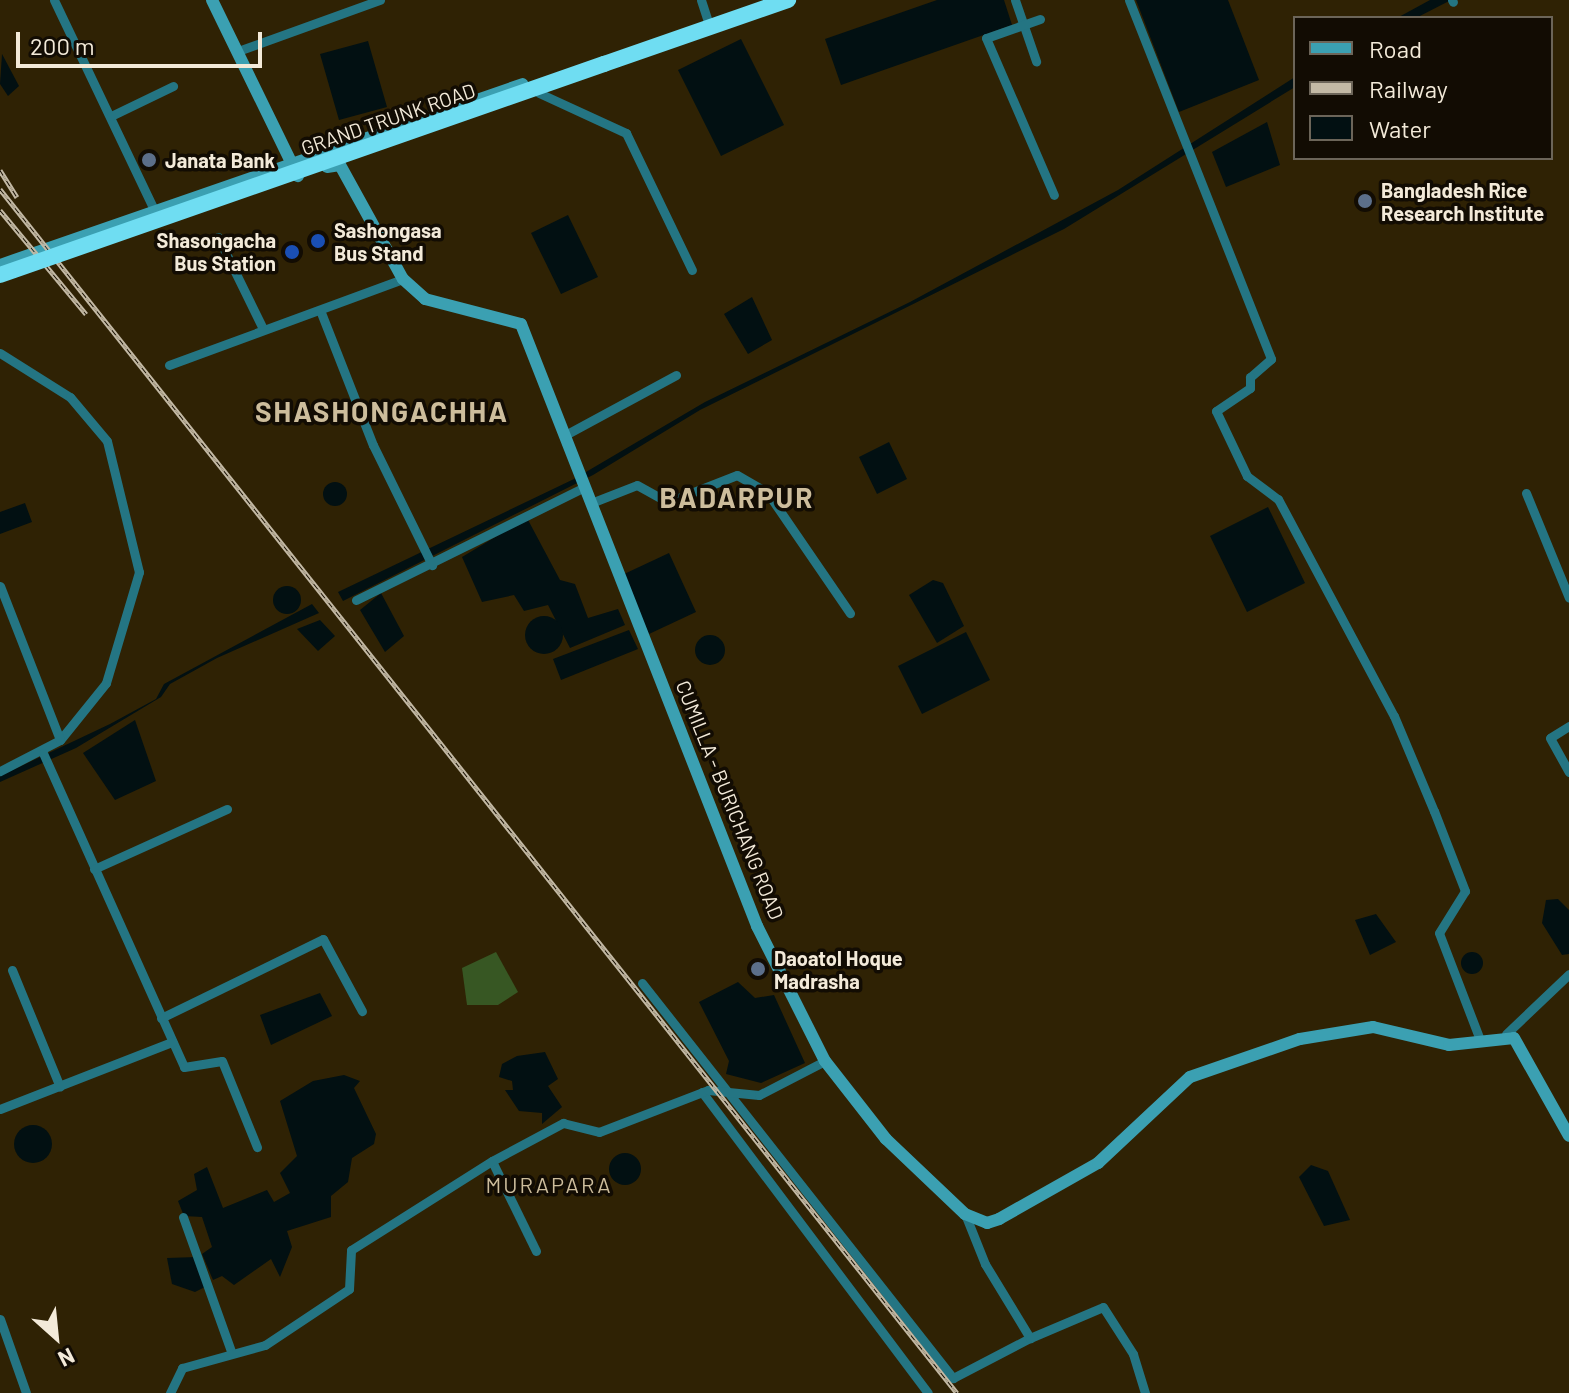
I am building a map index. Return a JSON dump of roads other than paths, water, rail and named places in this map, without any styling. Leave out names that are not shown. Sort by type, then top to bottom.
[{"type":"highway","name":"GRAND TRUNK ROAD","points":[[0,278],[788,0]]},
{"type":"main road","points":[[212,0],[297,176],[340,165]]},
{"type":"main road","points":[[0,278],[340,165],[539,93],[656,46]]},
{"type":"main road","points":[[0,265],[612,54],[656,46]]},
{"type":"main road","name":"CUMILLA - BURICHANG ROAD","points":[[340,165],[403,279],[434,305],[518,321],[567,434],[591,503],[757,926],[825,1061],[886,1139],[965,1214]]},
{"type":"main road","points":[[965,1214],[987,1223],[999,1219],[1098,1163],[1190,1077],[1300,1039],[1373,1027],[1449,1045],[1506,1034],[1522,1043],[1569,1136]]},
{"type":"street","points":[[54,0],[154,210]]},
{"type":"street","points":[[238,51],[380,0]]},
{"type":"street","points":[[701,0],[710,27]]},
{"type":"street","points":[[1015,0],[1036,61]]},
{"type":"street","points":[[1129,0],[1271,359],[1250,377],[1250,388],[1216,411],[1247,476],[1278,499],[1394,716],[1434,811],[1465,891],[1439,933],[1480,1040]]},
{"type":"street","points":[[1040,19],[986,38],[1054,195]]},
{"type":"street","points":[[111,116],[173,86]]},
{"type":"street","points":[[539,93],[626,133],[692,270]]},
{"type":"street","points":[[218,237],[263,329]]},
{"type":"street","points":[[169,365],[403,279]]},
{"type":"street","points":[[320,310],[367,433],[431,562]]},
{"type":"street","points":[[0,353],[58,388],[99,430],[117,465],[134,538],[138,591],[115,664],[60,740],[43,753],[0,771]]},
{"type":"street","points":[[567,434],[676,375]]},
{"type":"street","points":[[591,503],[637,485],[668,502],[737,475],[767,492],[850,613]]},
{"type":"street","points":[[356,600],[504,522],[585,487]]},
{"type":"street","points":[[1526,493],[1569,598]]},
{"type":"street","points":[[0,586],[60,740]]},
{"type":"street","points":[[1569,726],[1550,738],[1569,772]]},
{"type":"street","points":[[43,753],[186,1069],[222,1061],[257,1147]]},
{"type":"street","points":[[94,869],[227,809]]},
{"type":"street","points":[[161,1018],[323,939],[362,1011]]},
{"type":"street","points":[[12,970],[60,1087]]},
{"type":"street","points":[[1506,1034],[1569,974]]},
{"type":"street","points":[[642,983],[721,1089],[953,1378],[1030,1338],[1103,1307],[1127,1342],[1145,1393]]},
{"type":"street","points":[[0,1109],[172,1042]]},
{"type":"street","points":[[170,1393],[182,1368],[231,1351],[271,1342],[305,1312],[349,1289],[351,1250],[492,1161],[563,1123],[599,1132],[702,1092],[721,1089],[759,1095],[825,1061]]},
{"type":"street","points":[[702,1092],[928,1393]]},
{"type":"street","points":[[492,1161],[536,1251]]},
{"type":"street","points":[[965,1214],[1030,1338]]},
{"type":"street","points":[[183,1217],[231,1351]]},
{"type":"street","points":[[0,1319],[26,1393]]},
{"type":"water","points":[[937,0],[1004,0],[1012,25],[841,85],[825,39]]},
{"type":"water","points":[[1136,0],[1228,0],[1259,80],[1179,112]]},
{"type":"water","points":[[1430,0],[1451,0],[1420,16],[1401,16]]},
{"type":"water","points":[[741,39],[784,125],[721,156],[678,70]]},
{"type":"water","points":[[368,41],[387,107],[339,120],[320,54]]},
{"type":"water","points":[[2,54],[19,86],[8,96],[0,84]]},
{"type":"water","points":[[1293,78],[1293,88],[1064,229],[700,410],[593,475],[343,601],[338,592],[574,479],[705,402],[910,302],[1118,190]]},
{"type":"water","points":[[1267,122],[1280,165],[1226,187],[1212,152]]},
{"type":"water","points":[[568,215],[598,277],[561,294],[531,233]]},
{"type":"water","points":[[752,297],[772,340],[748,354],[724,314]]},
{"type":"water","points":[[889,442],[907,479],[877,494],[859,457]]},
{"type":"water","points":[[335,482],[344,485],[347,494],[344,503],[335,506],[326,503],[323,494],[326,485]]},
{"type":"water","points":[[25,503],[32,522],[0,534],[0,512]]},
{"type":"water","points":[[1268,507],[1305,583],[1247,612],[1210,536]]},
{"type":"water","points":[[527,518],[560,580],[575,584],[588,618],[618,609],[625,625],[570,648],[548,605],[524,611],[514,595],[482,602],[462,557]]},
{"type":"water","points":[[669,553],[696,612],[649,634],[622,575]]},
{"type":"water","points":[[933,580],[943,583],[964,626],[937,643],[909,595]]},
{"type":"water","points":[[287,586],[297,590],[301,600],[297,610],[287,614],[277,610],[273,600],[277,590]]},
{"type":"water","points":[[381,593],[404,636],[385,652],[360,610]]},
{"type":"water","points":[[312,604],[319,613],[217,658],[170,684],[161,697],[76,748],[0,782],[0,776],[156,699],[164,684]]},
{"type":"water","points":[[544,616],[558,621],[563,635],[558,649],[544,654],[530,649],[525,635],[530,621]]},
{"type":"water","points":[[320,620],[335,636],[318,651],[297,629]]},
{"type":"water","points":[[629,630],[638,649],[561,680],[553,659]]},
{"type":"water","points":[[966,632],[990,680],[922,714],[898,666]]},
{"type":"water","points":[[710,635],[720,640],[725,650],[720,660],[710,665],[700,660],[695,650],[700,640]]},
{"type":"water","points":[[135,720],[156,781],[115,800],[83,753]]},
{"type":"water","points":[[1558,899],[1569,910],[1569,954],[1562,955],[1542,923],[1546,900]]},
{"type":"water","points":[[1376,914],[1396,942],[1370,955],[1355,920]]},
{"type":"water","points":[[1472,952],[1480,955],[1483,963],[1480,971],[1472,974],[1464,971],[1461,963],[1464,955]]},
{"type":"water","points":[[738,982],[755,998],[774,995],[805,1063],[761,1083],[726,1074],[729,1061],[699,1002]]},
{"type":"water","points":[[320,993],[332,1016],[271,1045],[260,1015]]},
{"type":"water","points":[[545,1052],[558,1079],[548,1086],[562,1107],[542,1124],[542,1113],[519,1111],[505,1090],[513,1090],[512,1081],[499,1077],[502,1064],[517,1056]]},
{"type":"water","points":[[344,1075],[360,1081],[354,1088],[376,1134],[374,1144],[352,1158],[348,1182],[331,1196],[331,1217],[287,1231],[292,1247],[280,1277],[271,1259],[234,1285],[222,1276],[213,1280],[202,1254],[212,1247],[202,1217],[184,1216],[178,1201],[197,1190],[194,1174],[207,1167],[223,1208],[267,1190],[274,1202],[290,1193],[280,1173],[297,1156],[280,1101],[313,1081]]},
{"type":"water","points":[[33,1125],[46,1131],[52,1144],[46,1157],[33,1163],[20,1157],[14,1144],[20,1131]]},
{"type":"water","points":[[625,1153],[637,1157],[641,1169],[637,1181],[625,1185],[613,1181],[609,1169],[613,1157]]},
{"type":"water","points":[[1311,1165],[1328,1171],[1350,1220],[1324,1226],[1299,1177]]},
{"type":"water","points":[[197,1257],[207,1286],[195,1292],[172,1284],[167,1258]]},
{"type":"railway","points":[[0,170],[17,197]]},
{"type":"railway","points":[[0,189],[957,1393]]},
{"type":"railway","points":[[0,210],[86,314]]},
{"type":"place","name":"Janata Bank","points":[[149,160]]},
{"type":"place","name":"Bangladesh Rice Research Institute","points":[[1365,201]]},
{"type":"place","name":"Sashongasa Bus Stand","points":[[318,241]]},
{"type":"place","name":"Shasongacha Bus Station","points":[[292,252]]},
{"type":"place","name":"Daoatol Hoque Madrasha","points":[[758,969]]},
{"type":"district","name":"SHASHONGACHHA","points":[[382,411]]},
{"type":"district","name":"BADARPUR","points":[[737,497]]},
{"type":"district","name":"MURAPARA","points":[[549,1185]]}]
